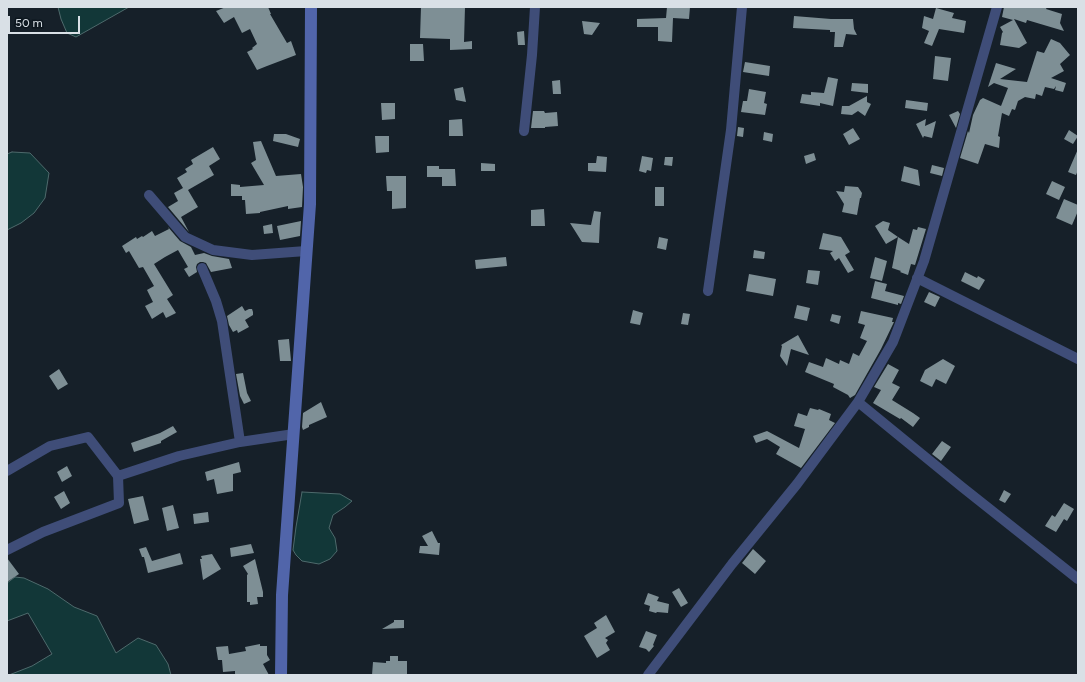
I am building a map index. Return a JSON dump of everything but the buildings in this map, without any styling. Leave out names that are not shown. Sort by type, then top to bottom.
[{"type":"street","points":[[281,675],[282,595],[310,204],[311,7]]},
{"type":"street","points":[[524,131],[532,55],[535,7]]},
{"type":"street","points":[[708,291],[731,130],[742,7]]},
{"type":"street","points":[[648,675],[732,564],[798,484],[858,402],[893,342],[926,253],[998,7]]},
{"type":"street","points":[[149,195],[185,237],[213,250],[252,255],[306,251]]},
{"type":"street","points":[[202,268],[216,301],[222,321],[240,442]]},
{"type":"street","points":[[917,278],[1078,359]]},
{"type":"street","points":[[858,402],[1078,579]]},
{"type":"street","points":[[118,476],[179,456],[240,442],[294,434]]},
{"type":"street","points":[[7,471],[50,446],[88,437],[118,476],[119,503],[43,532],[7,550]]},
{"type":"shaded area","points":[[58,7],[129,7],[76,37],[67,33]]},
{"type":"shaded area","points":[[12,152],[30,153],[49,173],[45,198],[34,213],[21,223],[7,230],[7,154]]},
{"type":"shaded area","points":[[302,492],[340,494],[352,501],[333,515],[329,528],[335,538],[337,551],[330,559],[319,564],[302,561],[293,550]]},
{"type":"shaded area","points":[[15,577],[24,578],[48,589],[74,607],[97,616],[116,653],[138,638],[156,645],[168,664],[171,675],[9,675],[32,666],[52,654],[28,613],[7,621],[7,583]]}]
